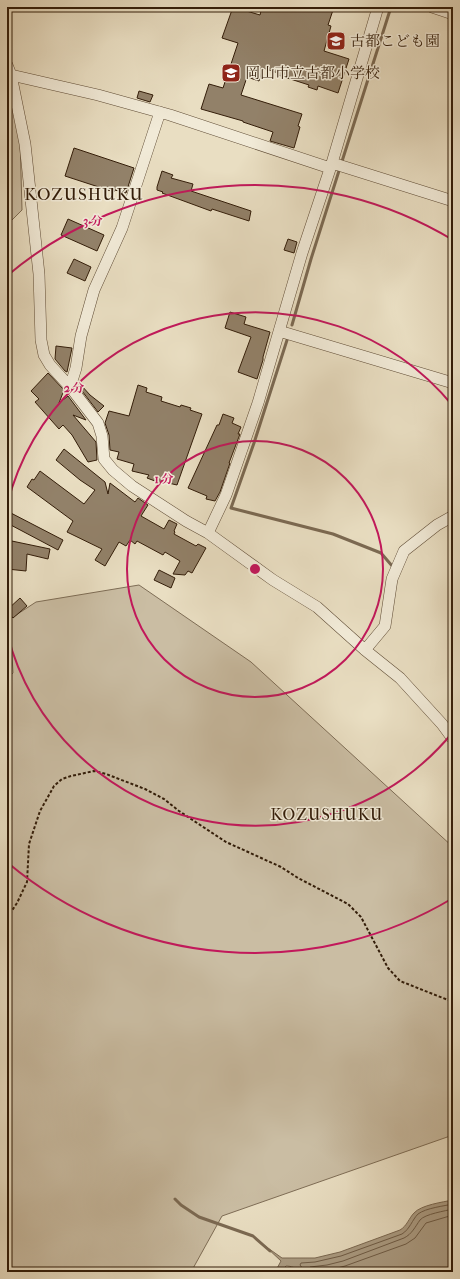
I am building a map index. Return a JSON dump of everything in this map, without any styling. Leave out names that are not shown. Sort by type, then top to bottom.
[{"type":"street","points":[[208,533],[226,496],[258,403],[302,253],[336,166],[378,7]]},
{"type":"street","points":[[432,7],[453,14]]},
{"type":"street","points":[[453,201],[160,112],[9,70],[26,144],[38,274],[40,340],[44,355],[50,365],[70,387],[98,423],[102,436],[104,459],[113,470],[132,486],[162,506],[208,533],[273,580],[317,607],[365,650],[400,678],[442,724],[453,739]]},
{"type":"street","points":[[70,387],[76,368],[81,336],[94,290],[122,228],[160,112]]},
{"type":"street","points":[[279,331],[453,383]]},
{"type":"street","points":[[365,650],[385,626],[392,579],[404,551],[437,525],[453,516]]},
{"type":"path","points":[[7,918],[17,904],[27,882],[28,844],[40,811],[54,786],[62,779],[94,771],[145,789],[164,799],[179,811],[226,842],[281,867],[298,878],[348,904],[361,917],[388,968],[400,981],[453,1002]]},
{"type":"shaded area","points":[[7,77],[20,137],[22,210],[7,225]]},
{"type":"shaded area","points":[[139,585],[251,662],[453,847],[453,1135],[222,1216],[191,1272],[7,1272],[7,679],[13,673],[10,619],[36,602]]},
{"type":"water","points":[[453,1200],[453,1272],[300,1272],[290,1266],[286,1266],[280,1272],[275,1272],[281,1261],[265,1246],[282,1258],[315,1258],[340,1252],[400,1230],[417,1210],[432,1204]]},
{"type":"building","points":[[233,7],[260,15],[262,7],[334,7],[328,25],[331,26],[324,51],[349,59],[338,93],[318,86],[317,90],[308,87],[309,85],[278,75],[278,73],[263,68],[259,81],[247,77],[241,95],[302,114],[294,148],[270,141],[273,132],[243,121],[201,109],[209,84],[223,88],[238,43],[222,38]]},
{"type":"building","points":[[139,91],[153,95],[150,102],[137,98]]},
{"type":"building","points":[[74,148],[134,168],[126,193],[115,190],[114,192],[65,176]]},
{"type":"building","points":[[162,171],[173,175],[171,178],[193,184],[191,191],[251,211],[249,221],[212,209],[211,211],[162,193],[163,192],[157,190],[157,187]]},
{"type":"building","points":[[68,219],[104,235],[97,251],[61,235]]},
{"type":"building","points":[[288,239],[297,242],[294,253],[284,250]]},
{"type":"building","points":[[74,259],[91,267],[85,281],[67,273]]},
{"type":"building","points":[[230,312],[246,317],[244,324],[270,332],[257,379],[238,372],[251,337],[225,328]]},
{"type":"building","points":[[56,346],[72,348],[67,372],[55,359]]},
{"type":"building","points":[[48,373],[64,390],[59,403],[68,396],[86,420],[73,415],[96,442],[97,460],[88,462],[72,435],[63,425],[59,429],[35,402],[39,399],[31,391]]},
{"type":"building","points":[[81,385],[90,395],[104,406],[98,412],[79,387]]},
{"type":"building","points":[[138,385],[147,388],[146,392],[162,397],[161,401],[180,407],[181,405],[191,408],[190,410],[202,414],[177,485],[164,482],[163,484],[147,478],[149,475],[132,471],[134,464],[117,459],[119,452],[110,450],[109,435],[105,423],[109,411],[129,416]]},
{"type":"building","points":[[223,414],[234,418],[232,423],[241,427],[238,434],[240,434],[220,492],[215,501],[206,499],[207,496],[188,488]]},
{"type":"building","points":[[64,449],[105,482],[108,494],[110,483],[135,502],[138,498],[148,505],[141,516],[164,529],[169,520],[177,524],[174,534],[196,546],[198,544],[206,548],[192,573],[188,571],[185,575],[173,574],[180,561],[165,552],[163,555],[137,541],[135,544],[130,540],[126,546],[119,542],[105,566],[95,560],[102,549],[67,532],[73,521],[27,487],[40,471],[84,504],[95,490],[80,480],[56,460]]},
{"type":"building","points":[[7,511],[63,540],[58,550],[7,523]]},
{"type":"building","points":[[7,540],[50,549],[48,559],[27,554],[26,571],[7,569]]},
{"type":"building","points":[[159,570],[175,578],[171,588],[154,580]]},
{"type":"building","points":[[20,598],[27,606],[13,618],[7,610]]},
{"type":"waterway","points":[[292,325],[311,259],[391,7]]},
{"type":"waterway","points":[[288,337],[254,443],[231,508],[333,534],[381,553],[393,567]]},
{"type":"waterway","points":[[175,1199],[199,1217],[253,1236],[270,1251]]},
{"type":"place","name":"古都こども園","points":[[336,41]]},
{"type":"place","name":"岡山市立古都小学校","points":[[231,73]]},
{"type":"district","name":"KOZUSHUKU","points":[[84,194]]},
{"type":"district","name":"KOZUSHUKU","points":[[327,814]]}]
